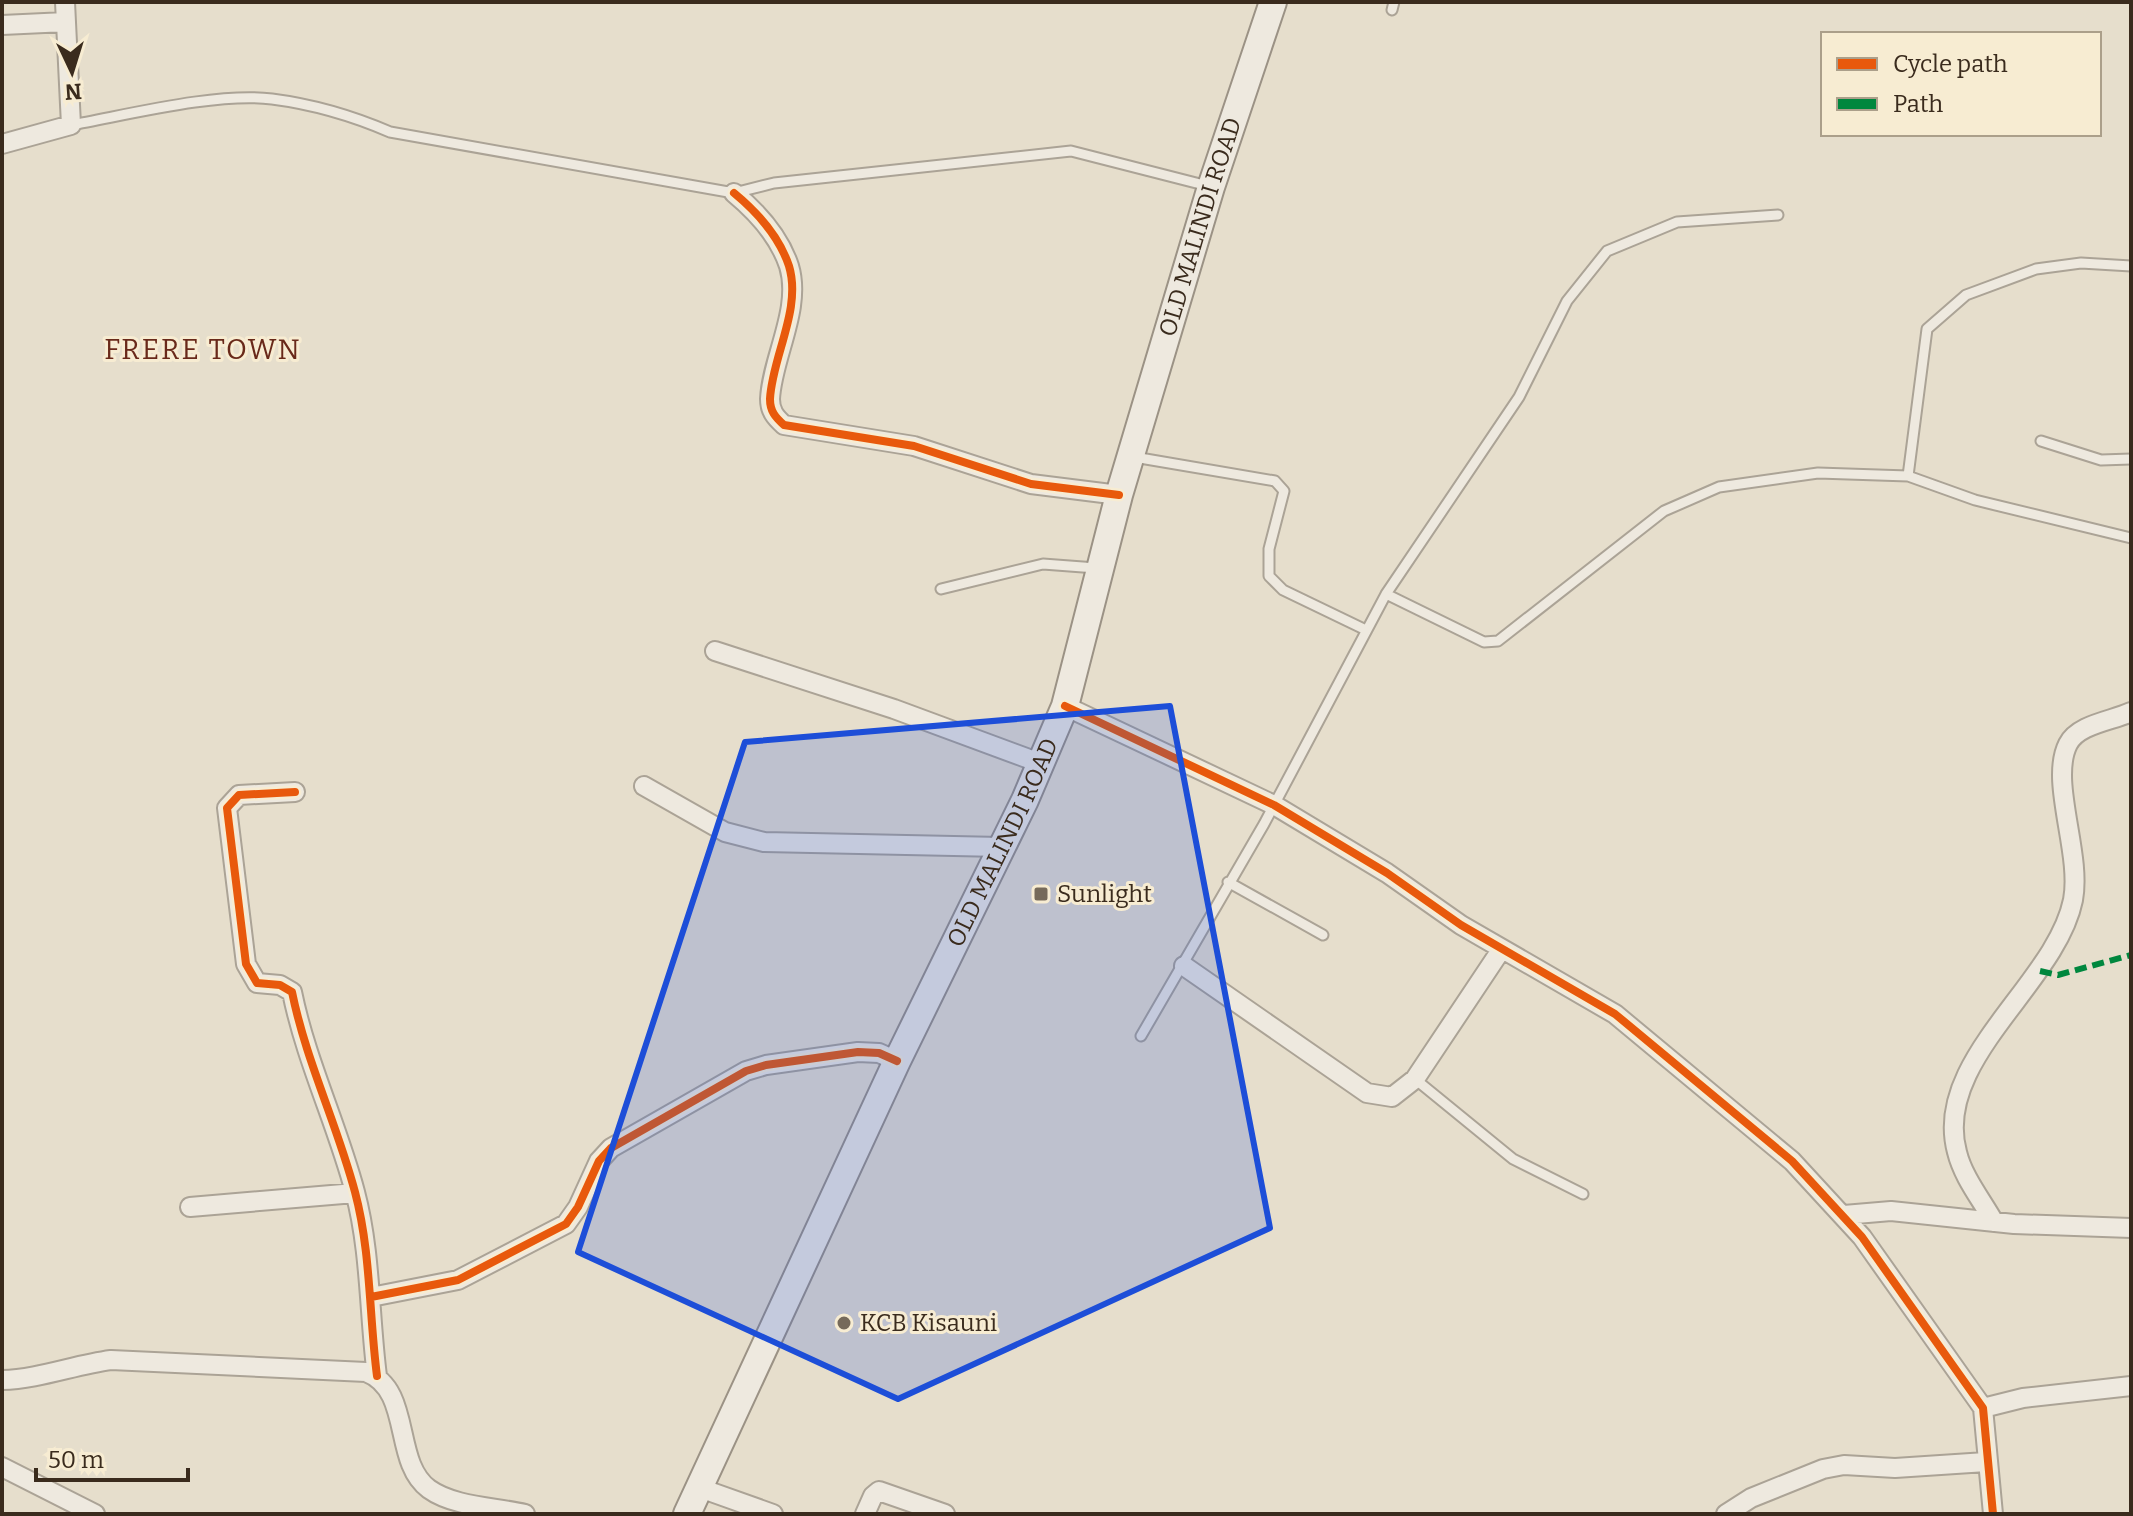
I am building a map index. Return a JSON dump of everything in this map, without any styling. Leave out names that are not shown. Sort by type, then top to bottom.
[{"type":"main road","name":"OLD MALINDI ROAD","points":[[687,1514],[1065,706],[1103,568],[1119,495],[1211,187],[1273,2]]},
{"type":"street","points":[[2,144],[71,125],[65,2]]},
{"type":"street","points":[[2,25],[66,22]]},
{"type":"street","points":[[734,193],[754,209],[779,244],[790,268],[789,322],[770,399],[773,415],[784,425],[914,446],[1031,484],[1119,495]]},
{"type":"street","points":[[715,651],[894,709],[1040,763]]},
{"type":"street","points":[[1065,706],[1274,805],[1387,873],[1501,950],[1636,1030],[1792,1161],[1844,1215],[1983,1408],[1993,1514]]},
{"type":"street","points":[[1994,1222],[1957,1154],[1956,1126],[1963,1084],[1983,1047],[2021,991],[2040,971],[2067,919],[2076,878],[2062,777],[2068,744],[2075,734],[2131,712]]},
{"type":"street","points":[[644,786],[725,832],[764,842],[1001,847]]},
{"type":"street","points":[[295,792],[239,795],[227,808],[246,964],[257,983],[280,985],[292,992],[298,1025],[355,1193],[371,1297],[377,1376]]},
{"type":"street","points":[[1184,966],[1367,1093],[1392,1097],[1415,1079],[1501,950]]},
{"type":"street","points":[[371,1297],[458,1280],[566,1224],[578,1207],[599,1161],[611,1148],[746,1071],[858,1052],[879,1053],[897,1061]]},
{"type":"street","points":[[190,1207],[355,1193]]},
{"type":"street","points":[[1844,1215],[1891,1211],[1994,1222],[2131,1228]]},
{"type":"street","points":[[2,1380],[25,1379],[75,1365],[111,1360],[340,1369],[377,1376],[387,1387],[421,1482],[453,1501],[483,1510],[525,1514]]},
{"type":"street","points":[[1983,1408],[2023,1398],[2131,1386]]},
{"type":"street","points":[[1726,1514],[1751,1498],[1823,1469],[1844,1465],[1895,1468],[1986,1462]]},
{"type":"street","points":[[2,1467],[95,1514]]},
{"type":"street","points":[[700,1488],[773,1514]]},
{"type":"street","points":[[865,1514],[873,1496],[879,1491],[945,1514]]},
{"type":"lane","points":[[71,125],[192,104],[270,99],[362,120],[390,132],[734,193],[774,183],[1071,151],[1211,187]]},
{"type":"lane","points":[[1141,1036],[1274,805],[1386,594],[1519,397],[1567,301],[1607,251],[1677,222],[1778,215]]},
{"type":"lane","points":[[1908,476],[1927,329],[1966,295],[2036,269],[2081,263],[2131,266]]},
{"type":"lane","points":[[2041,441],[2101,460],[2131,459]]},
{"type":"lane","points":[[1131,456],[1275,481],[1284,491],[1269,549],[1269,576],[1283,590],[1366,630]]},
{"type":"lane","points":[[1386,594],[1484,642],[1498,641],[1664,511],[1719,487],[1818,473],[1908,476],[1975,500],[2131,538]]},
{"type":"lane","points":[[941,589],[1043,564],[1103,568]]},
{"type":"lane","points":[[1228,882],[1323,935]]},
{"type":"lane","points":[[1415,1079],[1513,1159],[1583,1194]]},
{"type":"highlighted area","points":[[1170,706],[1270,1228],[898,1399],[578,1252],[745,742]]},
{"type":"marked path","points":[[2040,971],[2058,975],[2131,955]]},
{"type":"cycle path","points":[[734,193],[766,225],[789,266],[792,299],[770,399],[774,414],[784,425],[914,446],[1031,484],[1119,495]]},
{"type":"cycle path","points":[[1065,706],[1274,805],[1387,873],[1461,925],[1615,1014],[1792,1161],[1862,1237],[1983,1408],[1993,1514]]},
{"type":"cycle path","points":[[295,792],[239,795],[227,808],[246,964],[257,983],[280,985],[292,992],[305,1043],[348,1167],[364,1237],[377,1376]]},
{"type":"cycle path","points":[[371,1297],[458,1280],[566,1224],[578,1207],[599,1161],[611,1148],[746,1071],[766,1065],[858,1052],[879,1053],[897,1061]]},
{"type":"place","name":"Sunlight","points":[[1041,894]]},
{"type":"place","name":"KCB Kisauni","points":[[844,1323]]},
{"type":"district","name":"FRERE TOWN","points":[[203,349]]}]
